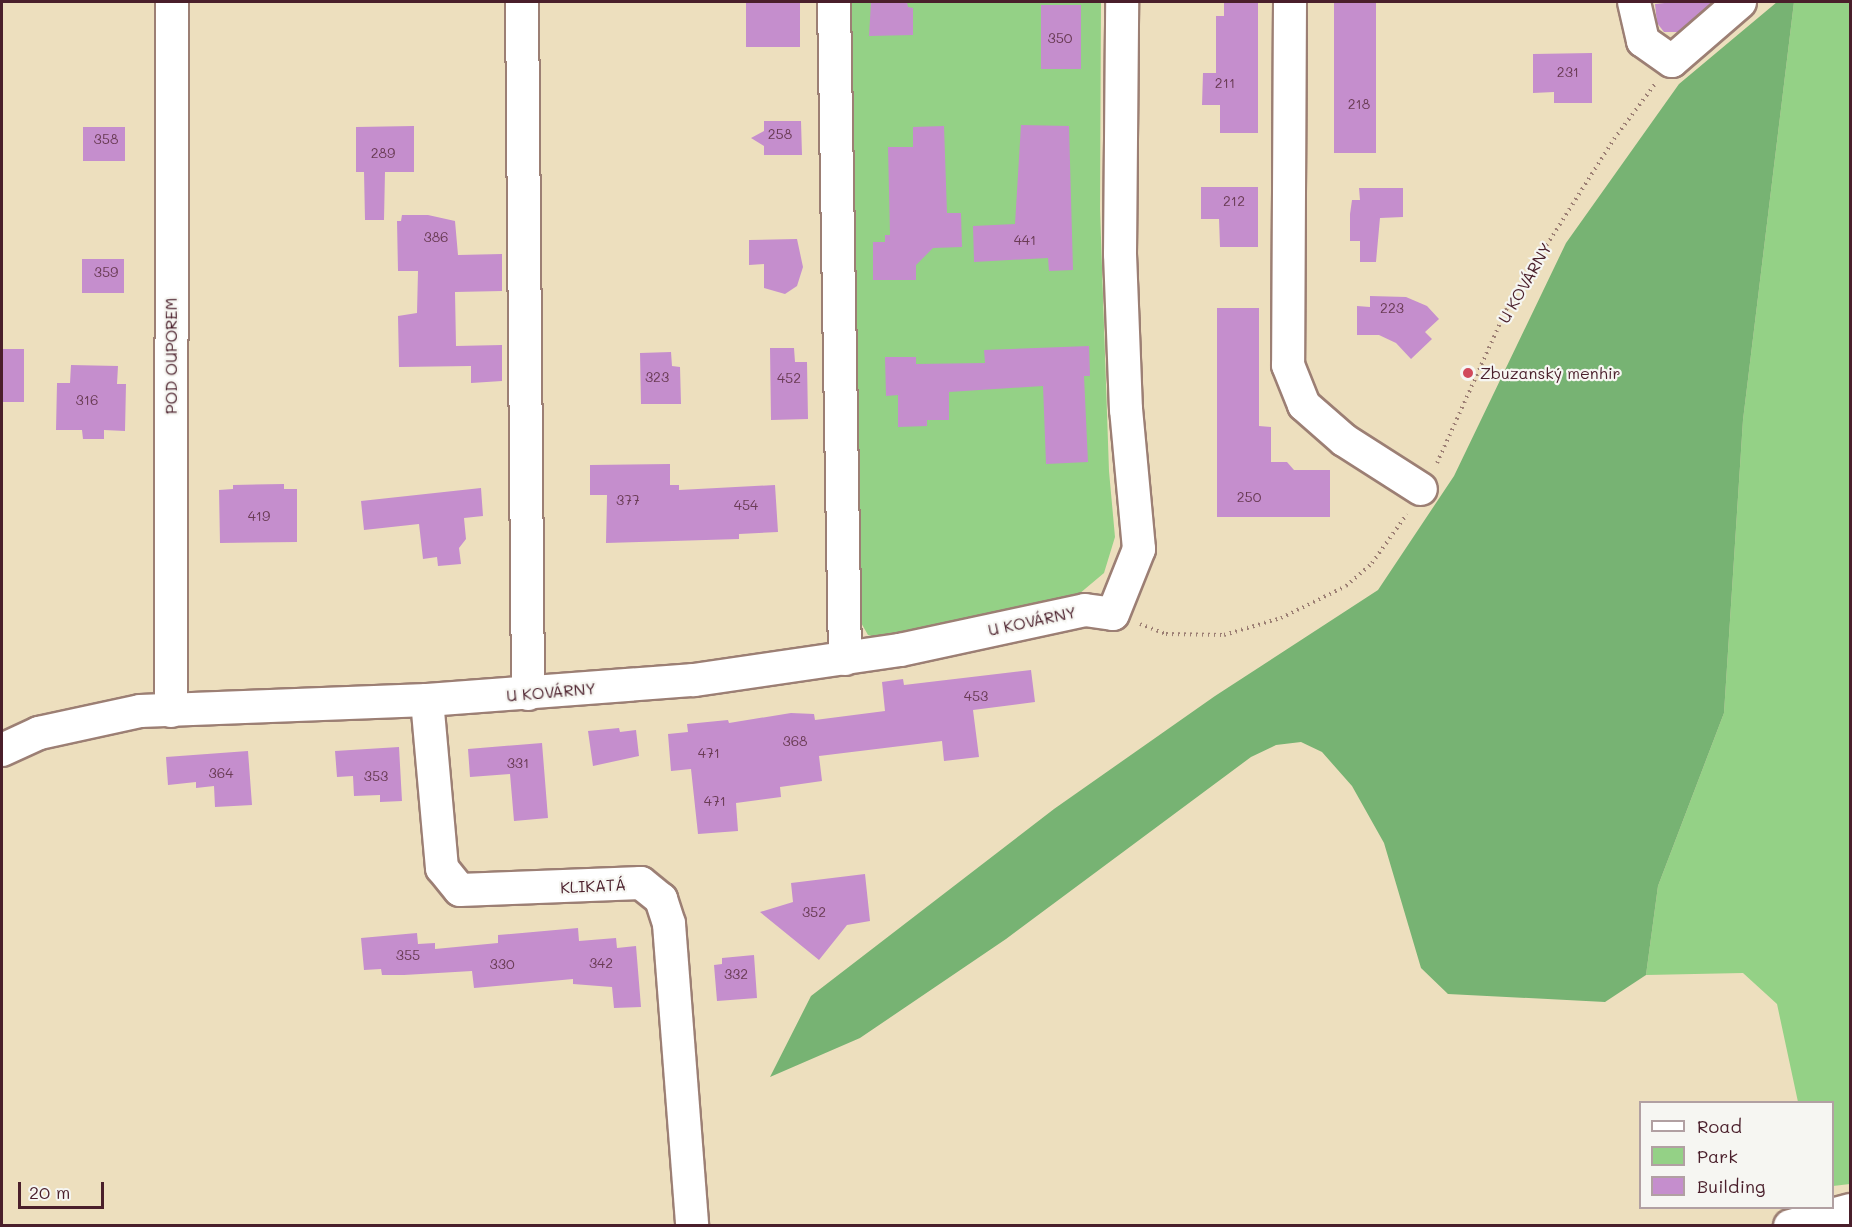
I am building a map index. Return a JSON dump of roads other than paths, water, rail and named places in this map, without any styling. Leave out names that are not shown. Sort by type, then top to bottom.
[{"type":"street","name":"POD OUPOREM","points":[[171,711],[172,2]]},
{"type":"street","points":[[522,2],[528,694]]},
{"type":"street","points":[[834,2],[845,659]]},
{"type":"street","name":"U KOVÁRNY","points":[[2,750],[39,733],[140,711],[427,700],[694,680],[845,659],[1085,610],[1113,614],[1139,549],[1126,410],[1120,254],[1122,2]]},
{"type":"street","points":[[1290,2],[1288,365],[1304,405],[1344,440],[1421,489]]},
{"type":"street","points":[[1634,2],[1643,41],[1672,62],[1740,2]]},
{"type":"street","name":"KLIKATÁ","points":[[427,700],[442,868],[460,890],[640,883],[661,899],[669,924],[692,1226]]},
{"type":"street","points":[[1790,1226],[1851,1210]]},
{"type":"place","name":"Zbuzanský menhir","points":[[1468,373]]}]
